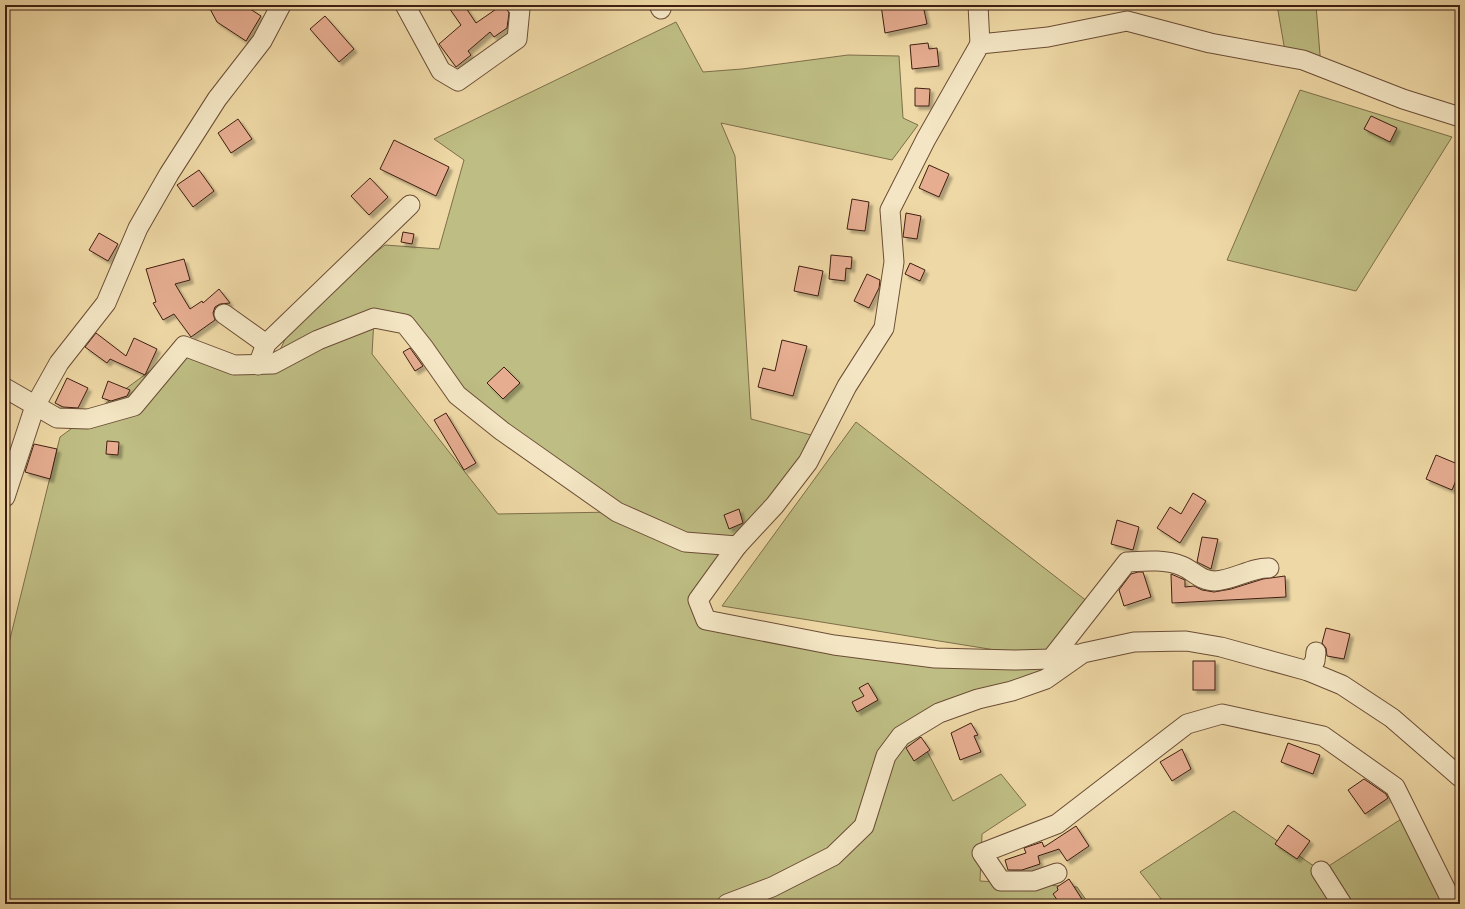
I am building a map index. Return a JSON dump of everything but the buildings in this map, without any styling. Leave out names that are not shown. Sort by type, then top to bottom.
[{"type":"street","points":[[5,497],[35,406],[59,363],[106,303],[138,228],[169,174],[217,99],[262,41],[281,5]]},
{"type":"street","points":[[405,5],[441,71],[458,81],[517,39],[520,9],[516,5]]},
{"type":"street","points":[[978,5],[980,44],[926,139],[890,210],[894,262],[884,328],[847,386],[808,462],[775,505],[737,546],[698,600],[706,620],[834,645],[935,658],[1051,658],[1134,642],[1186,641],[1221,646],[1308,671],[1342,685],[1392,718],[1460,777]]},
{"type":"street","points":[[980,44],[1048,37],[1127,21],[1210,43],[1303,60],[1403,99],[1460,117]]},
{"type":"street","points":[[258,365],[266,344],[410,204]]},
{"type":"street","points":[[224,314],[266,344]]},
{"type":"street","points":[[5,388],[57,418],[88,419],[134,406],[184,346],[234,365],[273,364],[318,340],[374,318],[405,324],[457,395],[502,431],[541,457],[617,512],[685,542],[737,546]]},
{"type":"street","points":[[1051,658],[1127,562],[1161,561],[1183,566],[1197,577],[1215,581],[1250,573],[1260,568],[1269,568]]},
{"type":"street","points":[[1308,671],[1315,661],[1316,652]]},
{"type":"street","points":[[727,904],[772,887],[833,856],[864,826],[886,756],[901,736],[939,713],[1046,679],[1083,653]]},
{"type":"street","points":[[1057,873],[1034,880],[1001,880],[982,853],[1057,824],[1187,724],[1222,714],[1323,736],[1396,787],[1453,904]]},
{"type":"street","points":[[1321,871],[1342,904]]},
{"type":"shaded area","points":[[1277,5],[1316,5],[1321,67],[1286,57]]},
{"type":"shaded area","points":[[676,22],[703,72],[742,69],[848,55],[899,56],[903,118],[918,125],[892,160],[721,123],[735,156],[751,419],[811,435],[808,462],[730,556],[698,600],[707,620],[876,651],[1066,664],[915,728],[953,801],[1001,774],[1026,805],[982,834],[980,881],[1077,887],[1089,904],[5,904],[5,659],[60,437],[184,346],[234,365],[280,350],[297,314],[385,245],[439,249],[464,160],[434,139]],"holes":[[[374,319],[405,324],[502,431],[616,512],[498,514],[372,354]]]},
{"type":"shaded area","points":[[1300,90],[1452,137],[1356,291],[1227,260]]},
{"type":"shaded area","points":[[856,422],[1092,605],[1051,659],[722,606]]},
{"type":"shaded area","points":[[1234,811],[1321,871],[1409,814],[1453,904],[1165,904],[1140,872]]}]
